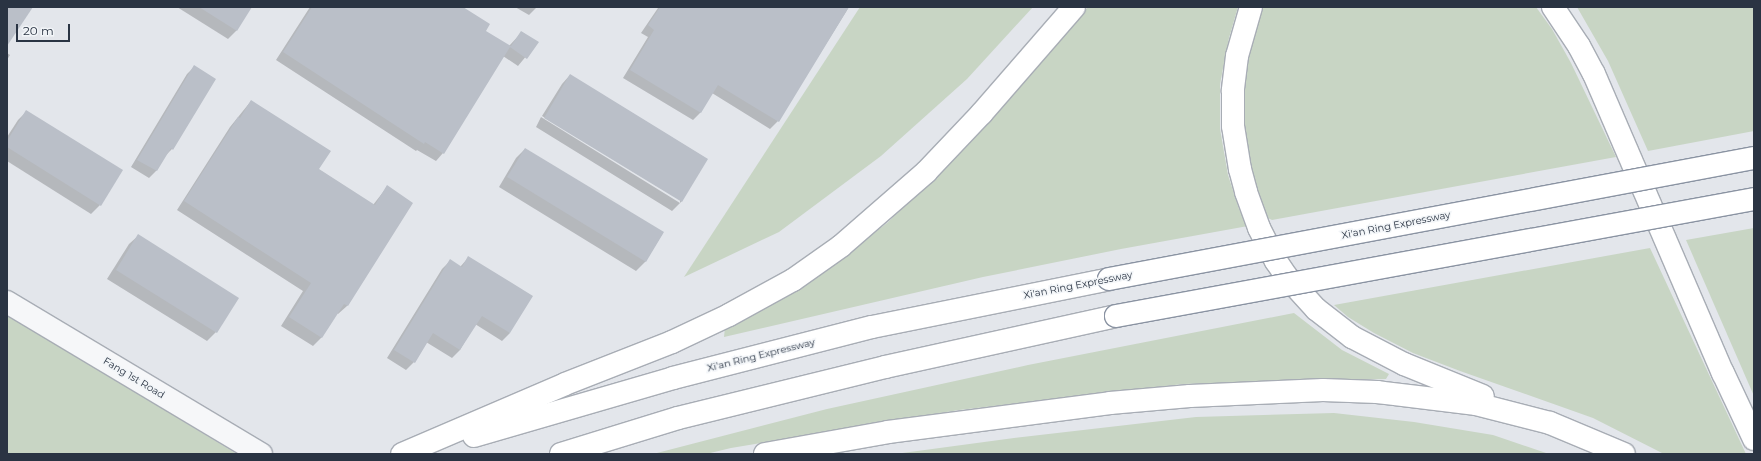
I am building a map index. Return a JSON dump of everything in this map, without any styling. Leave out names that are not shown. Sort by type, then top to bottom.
[{"type":"highway","points":[[402,454],[565,384],[672,342],[736,312],[793,280],[841,246],[922,176],[982,113],[1074,7]]},
{"type":"highway","points":[[1250,7],[1237,56],[1233,91],[1233,126],[1240,169],[1246,192],[1259,228],[1276,261],[1286,276],[1316,309],[1352,337],[1404,364],[1526,415],[1574,432],[1624,454]]},
{"type":"highway","points":[[1553,7],[1579,46],[1594,74],[1723,373],[1754,439]]},
{"type":"highway","name":"Xi'an Ring Expressway","points":[[411,454],[673,378],[872,327],[1110,279],[1754,158]]},
{"type":"highway","points":[[561,454],[678,418],[877,369],[1116,316],[1754,199]]},
{"type":"highway","points":[[765,454],[888,432],[1110,403],[1272,391],[1323,390],[1377,392],[1476,404],[1526,415]]},
{"type":"street","name":"Fang 1st Road","points":[[7,302],[261,454]]},
{"type":"green space","points":[[860,7],[1033,7],[967,79],[881,156],[779,232],[684,277]]},
{"type":"green space","points":[[1088,7],[1238,7],[1229,38],[1220,84],[1220,129],[1228,175],[1239,209],[1248,226],[1121,249],[983,277],[724,337],[725,327],[838,261],[887,223],[958,155]]},
{"type":"green space","points":[[1260,7],[1536,7],[1552,29],[1571,63],[1616,157],[1272,220],[1264,216],[1249,173],[1243,138],[1242,99],[1246,62]]},
{"type":"green space","points":[[1577,7],[1754,7],[1754,131],[1648,151],[1608,61]]},
{"type":"green space","points":[[1754,228],[1754,396],[1686,240]]},
{"type":"green space","points":[[1650,248],[1746,454],[1664,454],[1593,418],[1413,353],[1374,333],[1348,317],[1334,305]]},
{"type":"green space","points":[[1294,313],[1342,350],[1389,374],[1386,379],[1183,384],[959,410],[731,448],[706,454],[653,454],[827,409],[1028,365]]},
{"type":"green space","points":[[7,314],[237,454],[7,454]]},
{"type":"green space","points":[[1334,413],[1414,422],[1493,435],[1549,454],[895,454],[1014,438],[1196,417]]},
{"type":"building","points":[[7,7],[33,7],[7,46]]},
{"type":"building","points":[[199,7],[252,7],[237,31]]},
{"type":"building","points":[[312,7],[463,7],[490,24],[486,31],[511,46],[521,31],[539,42],[527,59],[510,47],[444,154],[425,142],[424,144],[283,52]]},
{"type":"building","points":[[660,7],[849,7],[779,122],[718,85],[701,113],[630,70],[654,30],[648,25]]},
{"type":"building","points":[[194,65],[216,79],[173,150],[171,148],[157,171],[137,160]]},
{"type":"building","points":[[570,74],[708,159],[682,202],[544,118]]},
{"type":"building","points":[[251,100],[331,151],[319,169],[375,205],[387,185],[413,203],[348,306],[344,304],[322,338],[289,317],[311,283],[184,201],[238,117],[240,118]]},
{"type":"building","points":[[26,110],[123,170],[101,206],[7,147],[7,141]]},
{"type":"building","points":[[525,148],[664,232],[646,262],[507,177]]},
{"type":"building","points":[[138,234],[239,298],[217,333],[116,270]]},
{"type":"building","points":[[468,256],[533,296],[510,333],[482,316],[460,350],[433,333],[415,363],[394,350],[450,259],[462,267]]}]
